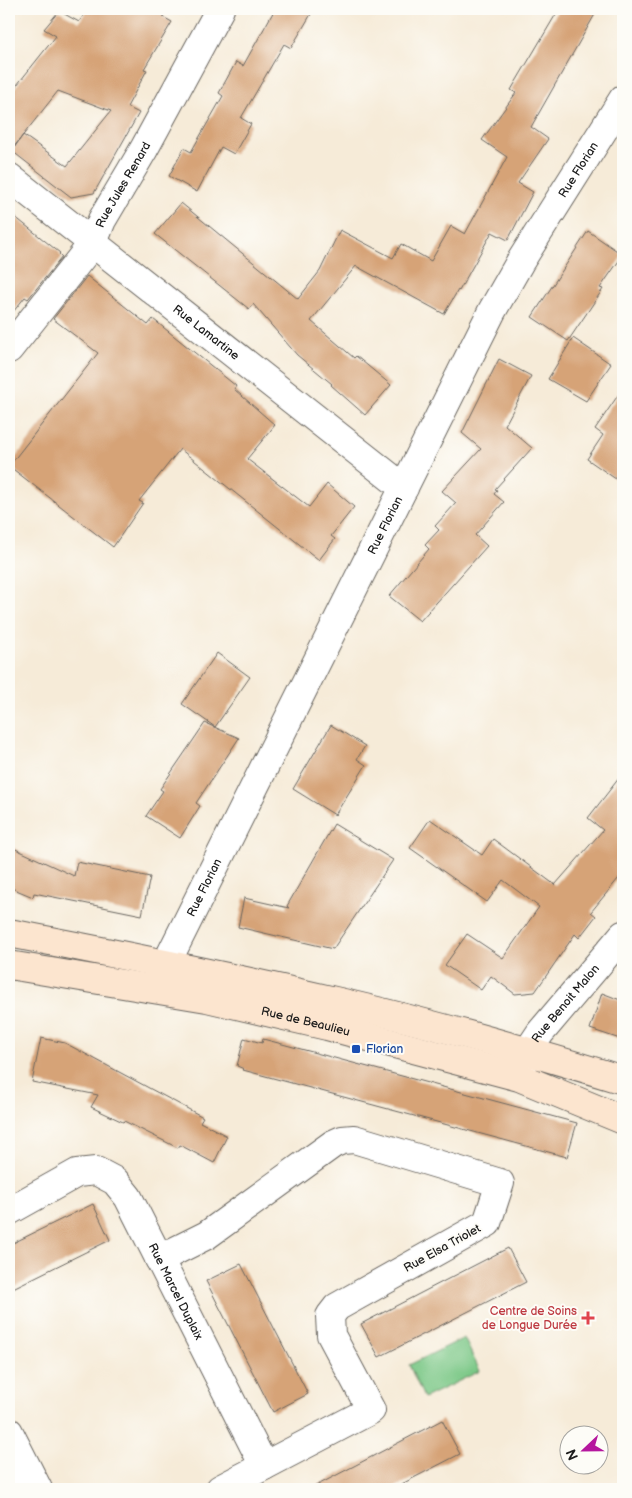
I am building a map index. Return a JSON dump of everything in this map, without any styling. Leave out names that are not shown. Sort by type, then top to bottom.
[{"type":"main road","name":"Rue de Beaulieu","points":[[9,933],[166,964],[336,1001],[528,1051],[623,1080]]},
{"type":"main road","name":"Rue de Beaulieu","points":[[9,965],[207,998],[328,1026],[530,1081],[623,1120]]},
{"type":"main road","points":[[530,1081],[586,1090],[623,1103]]},
{"type":"street","name":"Rue Jules Renard","points":[[9,349],[92,243],[102,220],[144,149],[220,9]]},
{"type":"street","name":"Rue Florian","points":[[153,989],[492,311],[520,262],[623,99]]},
{"type":"street","name":"Rue Lamartine","points":[[9,177],[404,488]]},
{"type":"street","name":"Rue Benoit Malon","points":[[530,1081],[528,1051],[540,1033],[623,936]]},
{"type":"street","name":"Rue Elsa Triolet","points":[[159,1259],[207,1235],[333,1144],[342,1140],[354,1139],[500,1183],[488,1223],[337,1307],[330,1316],[331,1335],[371,1410],[264,1466]]},
{"type":"street","name":"Rue Marcel Duplaix","points":[[9,1211],[76,1173],[96,1171],[115,1181],[128,1197],[264,1466]]},
{"type":"street","points":[[9,1432],[38,1489]]},
{"type":"street","points":[[220,1489],[264,1466]]},
{"type":"street","points":[[9,1484],[27,1489]]},
{"type":"green space","points":[[464,1338],[480,1371],[424,1398],[409,1365]]},
{"type":"building","points":[[88,9],[167,9],[163,17],[172,22],[144,69],[147,70],[127,107],[139,113],[94,193],[71,197],[12,151],[21,137],[9,153],[9,95],[56,36],[44,29],[59,11],[79,22]],"holes":[[[58,91],[111,111],[67,166],[23,135]]]},
{"type":"building","points":[[275,9],[314,9],[291,48],[284,44],[241,118],[251,124],[234,154],[221,147],[197,192],[169,176],[184,148],[191,152],[223,96],[219,93],[236,62],[243,66]]},
{"type":"building","points":[[559,9],[598,9],[531,127],[548,139],[518,183],[533,192],[508,240],[492,232],[444,314],[356,266],[311,321],[354,358],[356,356],[391,385],[365,415],[297,355],[253,304],[249,309],[155,234],[181,203],[298,299],[320,271],[340,230],[393,258],[401,244],[431,261],[451,226],[465,234],[507,157],[482,140],[516,93],[511,90]]},
{"type":"building","points":[[9,212],[60,253],[62,257],[28,299],[25,297],[9,317]]},
{"type":"building","points":[[588,231],[623,255],[600,288],[603,289],[568,341],[532,317]]},
{"type":"building","points":[[87,276],[148,325],[153,319],[236,386],[234,389],[275,425],[247,459],[309,507],[327,484],[354,507],[331,536],[335,539],[319,560],[180,449],[139,501],[143,503],[113,547],[9,466],[98,353],[53,319]]},
{"type":"building","points":[[573,338],[611,364],[586,401],[548,379]]},
{"type":"building","points":[[499,359],[531,376],[505,425],[532,448],[495,489],[497,490],[494,494],[504,502],[475,535],[487,546],[420,621],[389,596],[429,549],[425,545],[439,530],[435,526],[456,503],[442,491],[481,449],[462,433]]},
{"type":"building","points":[[623,388],[623,484],[587,459],[603,435],[595,429]]},
{"type":"building","points":[[217,653],[250,677],[215,727],[182,704]]},
{"type":"building","points":[[205,723],[239,738],[196,803],[200,806],[180,838],[146,816],[163,791],[160,789]]},
{"type":"building","points":[[331,725],[365,746],[357,759],[366,765],[335,815],[293,789]]},
{"type":"building","points":[[623,773],[623,873],[591,912],[596,916],[579,938],[575,934],[535,992],[515,994],[491,976],[481,990],[445,965],[467,934],[503,958],[539,907],[503,880],[487,902],[410,848],[430,819],[482,855],[493,839],[555,885],[603,830],[588,818]]},
{"type":"building","points":[[334,824],[393,860],[333,949],[238,927],[244,898],[289,908],[287,906]]},
{"type":"building","points":[[9,846],[74,876],[77,862],[150,877],[142,915],[34,893],[33,897],[9,887]]},
{"type":"building","points":[[602,993],[623,1001],[623,1040],[590,1029]]},
{"type":"building","points":[[41,1038],[65,1043],[203,1117],[200,1122],[227,1136],[214,1163],[180,1145],[178,1148],[91,1107],[98,1095],[32,1082]]},
{"type":"building","points":[[244,1038],[262,1043],[263,1039],[577,1123],[567,1157],[243,1070],[237,1066]]},
{"type":"building","points":[[93,1204],[110,1240],[9,1290],[9,1245]]},
{"type":"building","points":[[508,1248],[526,1282],[379,1357],[361,1324]]},
{"type":"building","points":[[241,1264],[308,1394],[273,1412],[206,1281]]},
{"type":"building","points":[[442,1420],[460,1454],[392,1489],[310,1489]]},
{"type":"place","name":"Florian","points":[[356,1049]]},
{"type":"place","name":"Centre de Soins de Longue Durée","points":[[588,1318]]}]
